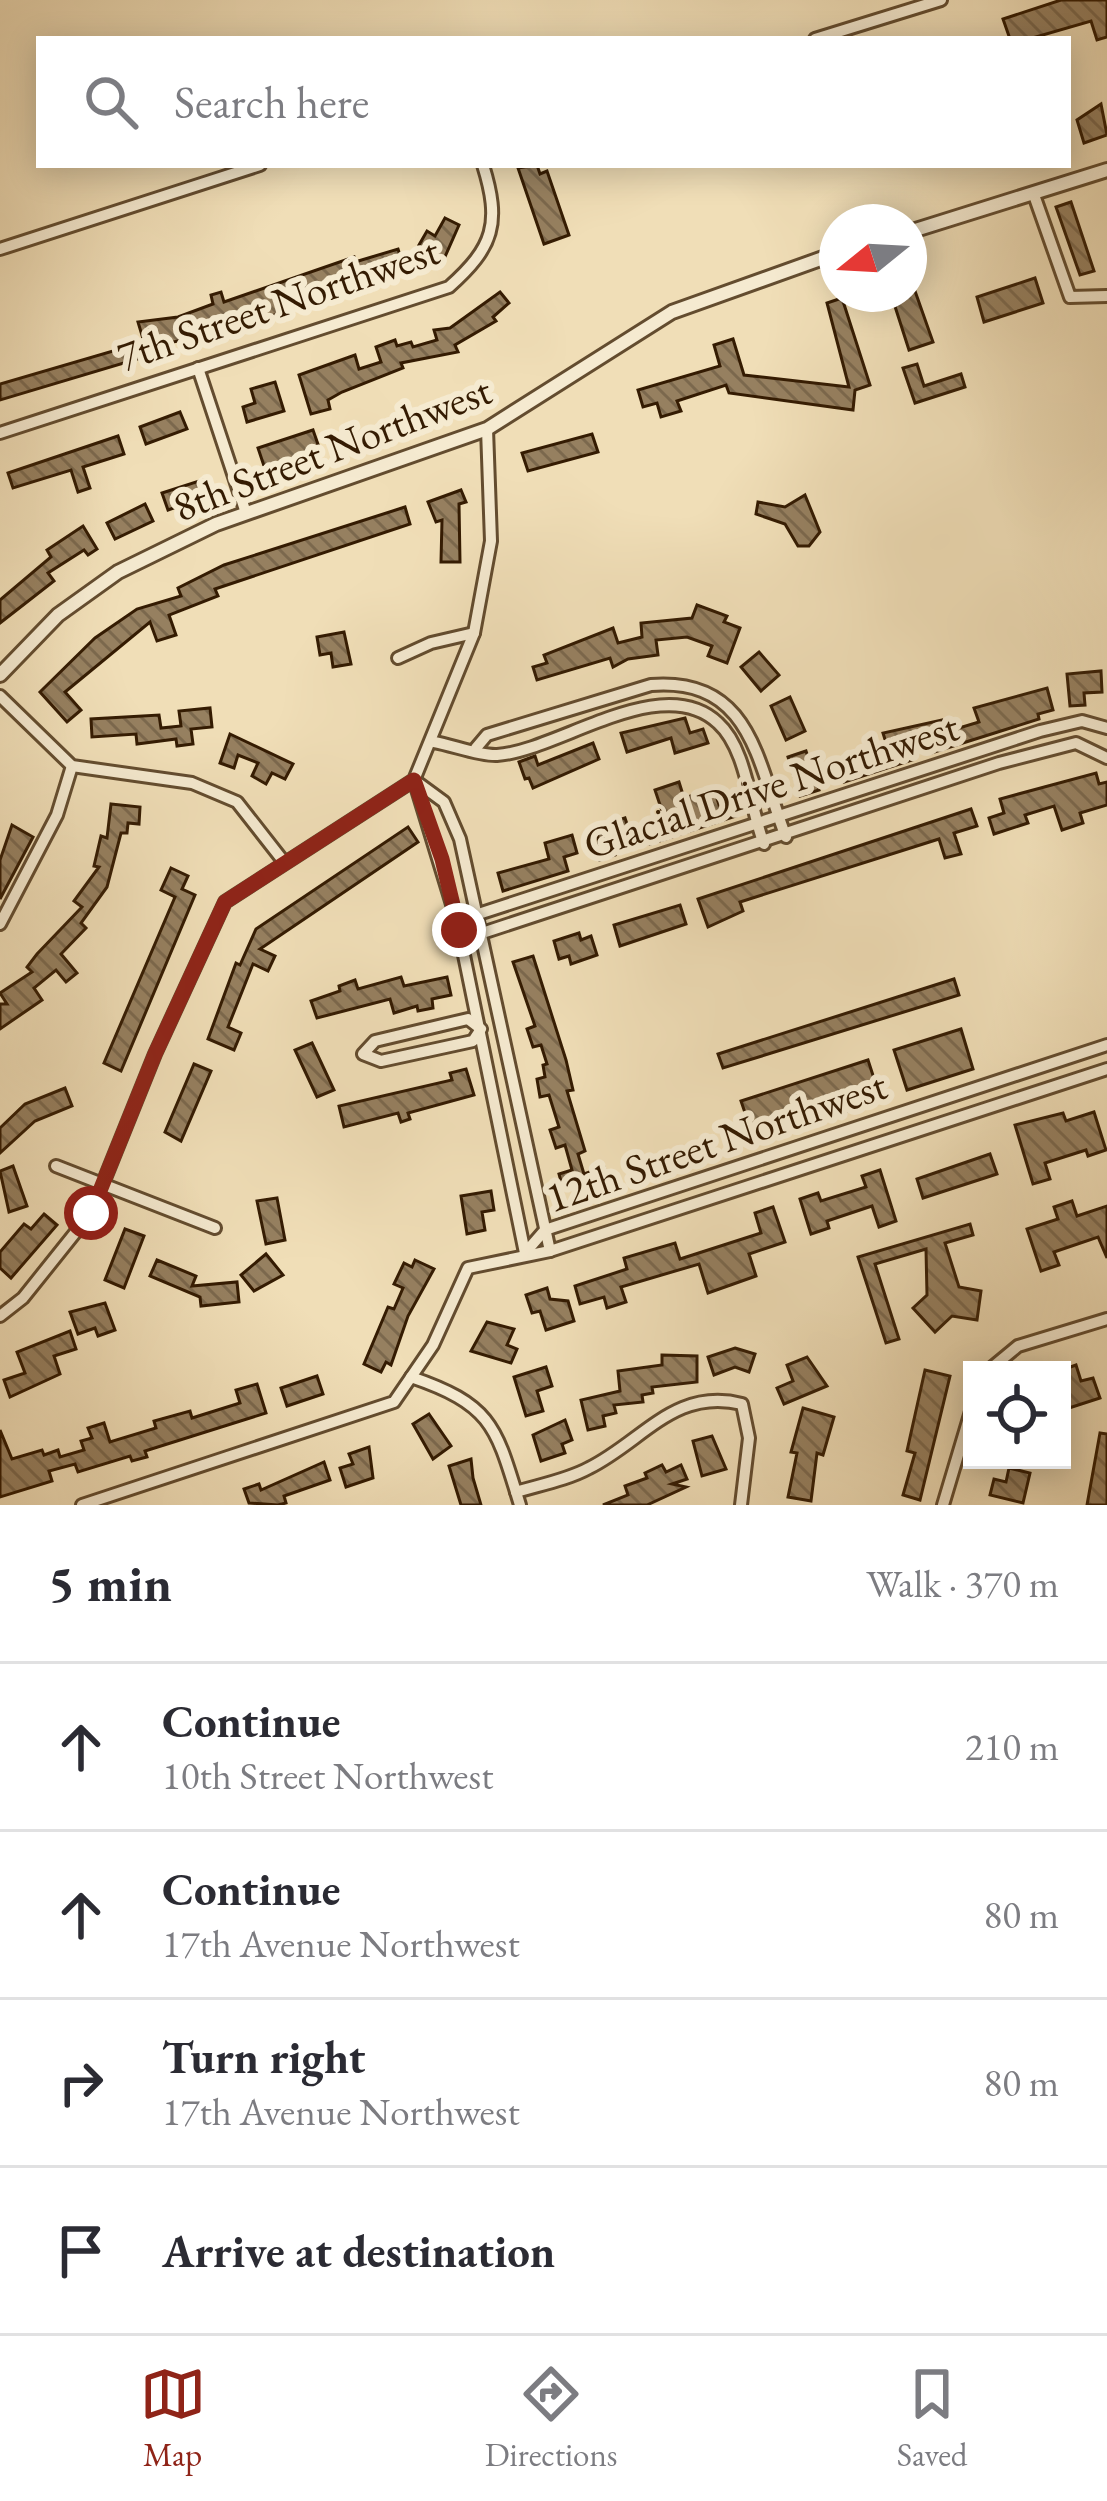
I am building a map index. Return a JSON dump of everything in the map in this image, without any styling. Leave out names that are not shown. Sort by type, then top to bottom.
[{"type":"street","points":[[825,36],[941,0]]},
{"type":"street","points":[[0,249],[251,168]]},
{"type":"street","name":"7th Street Northwest","points":[[0,433],[448,287],[490,243],[493,208],[484,168]]},
{"type":"street","points":[[927,227],[1107,170]]},
{"type":"street","points":[[1034,195],[1070,297],[1107,296]]},
{"type":"street","name":"8th Street Northwest","points":[[0,675],[58,615],[118,572],[246,513],[487,429],[671,312],[819,259]]},
{"type":"street","points":[[198,368],[246,513]]},
{"type":"street","points":[[0,1316],[55,1262],[91,1213],[155,1054],[225,902],[414,780],[434,742],[474,634],[491,541],[487,429]]},
{"type":"street","points":[[398,658],[430,643],[474,634]]},
{"type":"street","points":[[476,748],[488,735],[652,685],[679,683],[711,693],[737,713],[752,739],[786,837]]},
{"type":"street","points":[[0,696],[72,766],[192,783],[237,802],[284,862]]},
{"type":"street","points":[[434,742],[476,748],[494,756],[631,712],[677,705],[720,724],[733,745],[764,844]]},
{"type":"street","name":"Glacial Drive Northwest","points":[[458,921],[1040,731],[1082,722],[1107,728]]},
{"type":"street","points":[[461,940],[483,937],[999,763],[1076,743],[1107,758]]},
{"type":"street","points":[[0,924],[57,815],[72,766]]},
{"type":"street","points":[[414,780],[444,802],[460,839],[550,1251]]},
{"type":"street","points":[[414,780],[458,921],[525,1253],[550,1251],[1107,1069]]},
{"type":"street","points":[[481,1029],[468,1018],[375,1041],[363,1054],[381,1061],[473,1041],[481,1029],[500,1025]]},
{"type":"street","name":"12th Street Northwest","points":[[82,1505],[394,1402],[433,1345],[467,1268],[525,1253],[545,1230],[1107,1046]]},
{"type":"street","points":[[56,1166],[215,1228]]},
{"type":"street","points":[[1000,1361],[1018,1346],[1104,1320],[1107,1334]]},
{"type":"street","points":[[410,1378],[460,1396],[484,1413],[499,1435],[518,1499],[590,1468],[666,1412],[718,1398],[742,1404],[749,1438],[741,1505]]},
{"type":"street","points":[[943,1505],[963,1438]]},
{"type":"building","points":[[1061,0],[1107,0],[1107,37],[1097,40],[1091,21],[1039,36],[1009,36],[1003,19]]},
{"type":"building","points":[[1101,104],[1107,135],[1084,143],[1077,120]]},
{"type":"building","points":[[518,168],[538,168],[540,174],[547,171],[569,235],[544,244]]},
{"type":"building","points":[[1071,202],[1094,271],[1080,275],[1056,207]]},
{"type":"building","points":[[445,218],[459,225],[444,259],[419,245],[427,231],[435,236]]},
{"type":"building","points":[[398,249],[405,271],[215,335],[211,322],[192,327],[195,337],[152,347],[154,354],[0,400],[0,384],[144,342],[138,322],[178,317],[213,304],[211,295],[221,292],[224,302],[354,257],[355,262]]},
{"type":"building","points":[[1035,278],[1043,303],[984,322],[977,297]]},
{"type":"building","points":[[500,292],[509,303],[493,317],[496,321],[455,345],[458,352],[401,363],[403,368],[342,392],[328,400],[330,409],[311,414],[299,375],[355,355],[359,369],[381,362],[376,347],[395,340],[397,346],[411,342],[413,347],[437,340],[434,330],[450,328]]},
{"type":"building","points":[[829,312],[847,312],[870,385],[855,390],[853,410],[729,393],[726,385],[677,401],[681,411],[661,417],[657,403],[643,407],[638,390],[720,366],[714,345],[733,339],[744,375],[849,387]]},
{"type":"building","points":[[897,312],[922,312],[933,342],[909,350]]},
{"type":"building","points":[[917,364],[924,386],[961,374],[965,387],[915,403],[903,368]]},
{"type":"building","points":[[275,382],[284,411],[247,422],[243,407],[255,403],[251,389]]},
{"type":"building","points":[[180,412],[187,429],[146,444],[140,427]]},
{"type":"building","points":[[313,430],[321,453],[264,466],[258,448]]},
{"type":"building","points":[[592,434],[598,452],[528,471],[522,453]]},
{"type":"building","points":[[118,436],[124,454],[83,467],[90,488],[78,492],[71,470],[13,488],[8,473]]},
{"type":"building","points":[[202,480],[208,496],[168,510],[162,493]]},
{"type":"building","points":[[461,490],[466,502],[459,504],[460,562],[441,562],[442,520],[436,522],[428,502]]},
{"type":"building","points":[[805,495],[820,532],[809,546],[798,546],[785,524],[756,514],[758,502],[785,507]]},
{"type":"building","points":[[145,504],[153,521],[115,539],[107,523]]},
{"type":"building","points":[[405,507],[410,524],[215,589],[218,596],[169,615],[176,635],[157,641],[150,622],[65,692],[81,710],[67,722],[40,692],[95,638],[137,609],[181,596],[178,588],[224,565]]},
{"type":"building","points":[[83,526],[97,549],[88,555],[84,550],[48,573],[54,581],[0,623],[0,600],[51,557],[47,550]]},
{"type":"building","points":[[697,605],[727,616],[724,622],[740,628],[727,663],[708,656],[712,646],[687,637],[656,640],[658,655],[628,659],[613,667],[610,658],[537,680],[533,667],[547,663],[544,655],[613,628],[618,643],[642,637],[641,623],[692,618]]},
{"type":"building","points":[[344,632],[351,664],[333,667],[331,653],[320,655],[317,637]]},
{"type":"building","points":[[759,652],[779,675],[761,691],[741,667]]},
{"type":"building","points":[[1101,671],[1102,692],[1084,693],[1085,705],[1070,706],[1067,674]]},
{"type":"building","points":[[1047,688],[1053,710],[1038,714],[1039,719],[931,753],[927,740],[908,746],[912,760],[844,782],[839,765],[888,749],[883,733],[942,720],[946,732],[979,722],[974,708]]},
{"type":"building","points":[[790,697],[805,731],[786,740],[771,706]]},
{"type":"building","points":[[210,708],[212,727],[191,729],[193,744],[177,746],[176,739],[137,744],[136,734],[92,737],[91,719],[159,715],[161,728],[181,726],[179,711]]},
{"type":"building","points":[[685,718],[690,733],[703,729],[708,743],[675,753],[671,738],[627,752],[621,733]]},
{"type":"building","points":[[230,734],[293,764],[285,779],[272,773],[266,784],[252,776],[258,763],[238,755],[234,768],[220,763]]},
{"type":"building","points":[[593,743],[599,759],[533,788],[529,778],[525,779],[519,762],[535,756],[538,765]]},
{"type":"building","points":[[806,751],[819,790],[800,796],[788,757]]},
{"type":"building","points":[[1096,773],[1099,784],[1107,782],[1107,805],[1080,813],[1083,823],[1062,830],[1054,806],[1025,815],[1028,823],[994,834],[989,818],[1004,813],[1000,799]]},
{"type":"building","points":[[679,782],[684,798],[714,789],[719,805],[732,801],[736,816],[650,844],[644,826],[665,820],[655,790]]},
{"type":"building","points":[[111,804],[140,807],[139,824],[128,823],[127,833],[121,833],[107,887],[81,923],[86,928],[61,954],[77,973],[66,982],[56,970],[34,988],[42,1000],[0,1029],[0,1004],[7,1004],[0,993],[32,972],[27,967],[37,954],[82,907],[74,901],[99,867],[94,866],[101,836],[107,838]]},
{"type":"building","points":[[971,809],[977,826],[954,833],[961,854],[945,858],[939,839],[740,902],[743,911],[708,927],[698,899]]},
{"type":"building","points":[[625,818],[631,836],[612,843],[615,855],[600,860],[597,827]]},
{"type":"building","points":[[12,825],[33,837],[0,899],[0,860]]},
{"type":"building","points":[[408,827],[418,842],[260,949],[275,956],[268,971],[253,964],[228,1027],[241,1033],[234,1050],[208,1039],[236,963],[240,965],[256,929]]},
{"type":"building","points":[[572,835],[577,853],[564,857],[568,871],[503,891],[498,873],[549,859],[545,843]]},
{"type":"building","points":[[171,868],[188,876],[182,889],[195,895],[121,1071],[104,1063],[175,897],[161,890]]},
{"type":"building","points":[[680,905],[686,924],[620,946],[614,925]]},
{"type":"building","points":[[579,933],[581,940],[591,936],[597,955],[571,964],[569,956],[559,959],[554,941]]},
{"type":"building","points":[[533,956],[566,1060],[573,1090],[567,1091],[585,1151],[578,1154],[584,1174],[604,1167],[609,1182],[596,1186],[599,1193],[577,1200],[571,1182],[562,1185],[559,1174],[572,1170],[565,1145],[556,1148],[550,1130],[559,1127],[549,1095],[540,1097],[537,1079],[545,1077],[543,1065],[547,1064],[541,1045],[533,1047],[527,1029],[535,1026],[513,962]]},
{"type":"building","points":[[401,977],[404,986],[447,977],[451,995],[432,999],[433,1008],[418,1011],[417,1006],[394,1013],[390,999],[317,1018],[311,1001],[340,991],[339,986],[355,980],[358,989]]},
{"type":"building","points":[[954,979],[959,995],[723,1068],[718,1054]]},
{"type":"building","points":[[961,1029],[973,1069],[907,1090],[894,1050]]},
{"type":"building","points":[[312,1043],[334,1090],[317,1097],[295,1050]]},
{"type":"building","points":[[868,1060],[881,1100],[755,1142],[741,1101]]},
{"type":"building","points":[[194,1064],[211,1071],[181,1141],[165,1132]]},
{"type":"building","points":[[466,1069],[474,1095],[408,1113],[410,1119],[401,1122],[398,1113],[344,1127],[339,1106],[452,1080],[450,1073]]},
{"type":"building","points":[[65,1088],[72,1106],[35,1121],[0,1153],[0,1128],[25,1104]]},
{"type":"building","points":[[1094,1112],[1106,1150],[1088,1156],[1086,1150],[1045,1163],[1050,1179],[1033,1184],[1015,1125],[1063,1113],[1066,1121]]},
{"type":"building","points":[[990,1154],[997,1174],[923,1198],[917,1179]]},
{"type":"building","points":[[13,1166],[27,1206],[9,1212],[0,1171]]},
{"type":"building","points":[[880,1170],[896,1221],[879,1227],[872,1206],[827,1221],[829,1228],[811,1234],[800,1199],[818,1193],[821,1201],[866,1187],[862,1176]]},
{"type":"building","points":[[491,1191],[494,1210],[482,1212],[485,1230],[467,1234],[461,1196]]},
{"type":"building","points":[[277,1198],[285,1240],[266,1244],[257,1201]]},
{"type":"building","points":[[1072,1201],[1077,1216],[1107,1206],[1107,1258],[1098,1237],[1054,1252],[1059,1265],[1041,1271],[1027,1229],[1058,1219],[1054,1207]]},
{"type":"building","points":[[773,1207],[785,1242],[749,1254],[756,1276],[708,1293],[699,1264],[621,1287],[626,1302],[607,1308],[604,1297],[580,1304],[575,1286],[627,1269],[624,1258],[675,1243],[680,1259],[761,1233],[755,1213]]},
{"type":"building","points":[[44,1214],[57,1225],[11,1278],[0,1268],[0,1252],[24,1224],[31,1229]]},
{"type":"building","points":[[970,1224],[973,1235],[945,1243],[959,1287],[981,1291],[977,1320],[952,1316],[935,1332],[913,1308],[927,1295],[926,1249],[875,1264],[899,1339],[886,1343],[858,1257]]},
{"type":"building","points":[[125,1229],[144,1236],[124,1288],[105,1280]]},
{"type":"building","points":[[266,1254],[283,1275],[254,1291],[241,1275]]},
{"type":"building","points":[[157,1260],[196,1276],[192,1286],[237,1282],[239,1302],[201,1306],[200,1297],[150,1276]]},
{"type":"building","points":[[415,1260],[434,1269],[408,1316],[391,1365],[386,1362],[381,1372],[364,1364],[388,1307],[394,1309],[403,1288],[394,1284],[404,1263],[412,1267]]},
{"type":"building","points":[[547,1288],[550,1299],[568,1301],[574,1321],[546,1330],[540,1311],[532,1313],[526,1295]]},
{"type":"building","points":[[105,1303],[115,1330],[98,1336],[95,1328],[78,1334],[70,1312]]},
{"type":"building","points":[[487,1322],[514,1329],[507,1345],[517,1349],[511,1363],[471,1351]]},
{"type":"building","points":[[70,1331],[76,1349],[54,1356],[60,1374],[10,1397],[4,1380],[25,1373],[17,1352]]},
{"type":"building","points":[[735,1348],[755,1354],[749,1372],[735,1367],[714,1375],[708,1357]]},
{"type":"building","points":[[662,1355],[697,1356],[697,1382],[652,1387],[653,1393],[642,1395],[643,1402],[614,1405],[616,1413],[603,1416],[605,1426],[588,1430],[581,1400],[620,1391],[618,1371],[662,1365]]},
{"type":"building","points":[[807,1357],[827,1386],[784,1404],[777,1388],[793,1381],[787,1365]]},
{"type":"building","points":[[1076,1365],[1081,1381],[1093,1378],[1100,1398],[1071,1407],[1071,1367]]},
{"type":"building","points":[[546,1367],[552,1386],[537,1391],[543,1411],[526,1416],[514,1377]]},
{"type":"building","points":[[925,1370],[950,1376],[920,1500],[903,1495],[915,1453],[907,1451]]},
{"type":"building","points":[[317,1376],[323,1394],[287,1406],[281,1388]]},
{"type":"building","points":[[257,1384],[266,1413],[145,1451],[147,1457],[132,1461],[130,1456],[78,1472],[75,1464],[49,1471],[52,1481],[0,1497],[0,1430],[12,1459],[42,1450],[44,1455],[58,1450],[60,1457],[84,1450],[81,1441],[92,1438],[88,1428],[104,1423],[110,1442],[156,1428],[154,1421],[190,1411],[192,1418],[240,1403],[236,1390]]},
{"type":"building","points":[[803,1408],[834,1417],[823,1455],[817,1453],[811,1501],[788,1497],[797,1453],[791,1452]]},
{"type":"building","points":[[429,1414],[451,1446],[433,1459],[413,1424]]},
{"type":"building","points":[[565,1420],[572,1440],[562,1444],[565,1453],[541,1461],[533,1435]]},
{"type":"building","points":[[1100,1433],[1107,1434],[1107,1505],[1087,1505]]},
{"type":"building","points":[[712,1436],[726,1469],[702,1476],[693,1441]]},
{"type":"building","points":[[369,1447],[373,1478],[346,1487],[340,1468],[353,1464],[349,1454]]},
{"type":"building","points":[[471,1459],[481,1505],[461,1505],[449,1466]]},
{"type":"building","points":[[324,1462],[330,1480],[284,1496],[286,1503],[249,1503],[244,1489],[259,1484],[261,1490]]},
{"type":"building","points":[[662,1465],[666,1472],[681,1465],[687,1479],[672,1484],[686,1487],[647,1505],[603,1505],[628,1495],[625,1486],[647,1478],[645,1473]]},
{"type":"building","points":[[1009,1469],[1030,1473],[1023,1503],[990,1495],[994,1479],[1006,1482]]},
{"type":"route","points":[[91,1213],[155,1054],[225,902],[414,780],[435,835],[459,930]]}]
